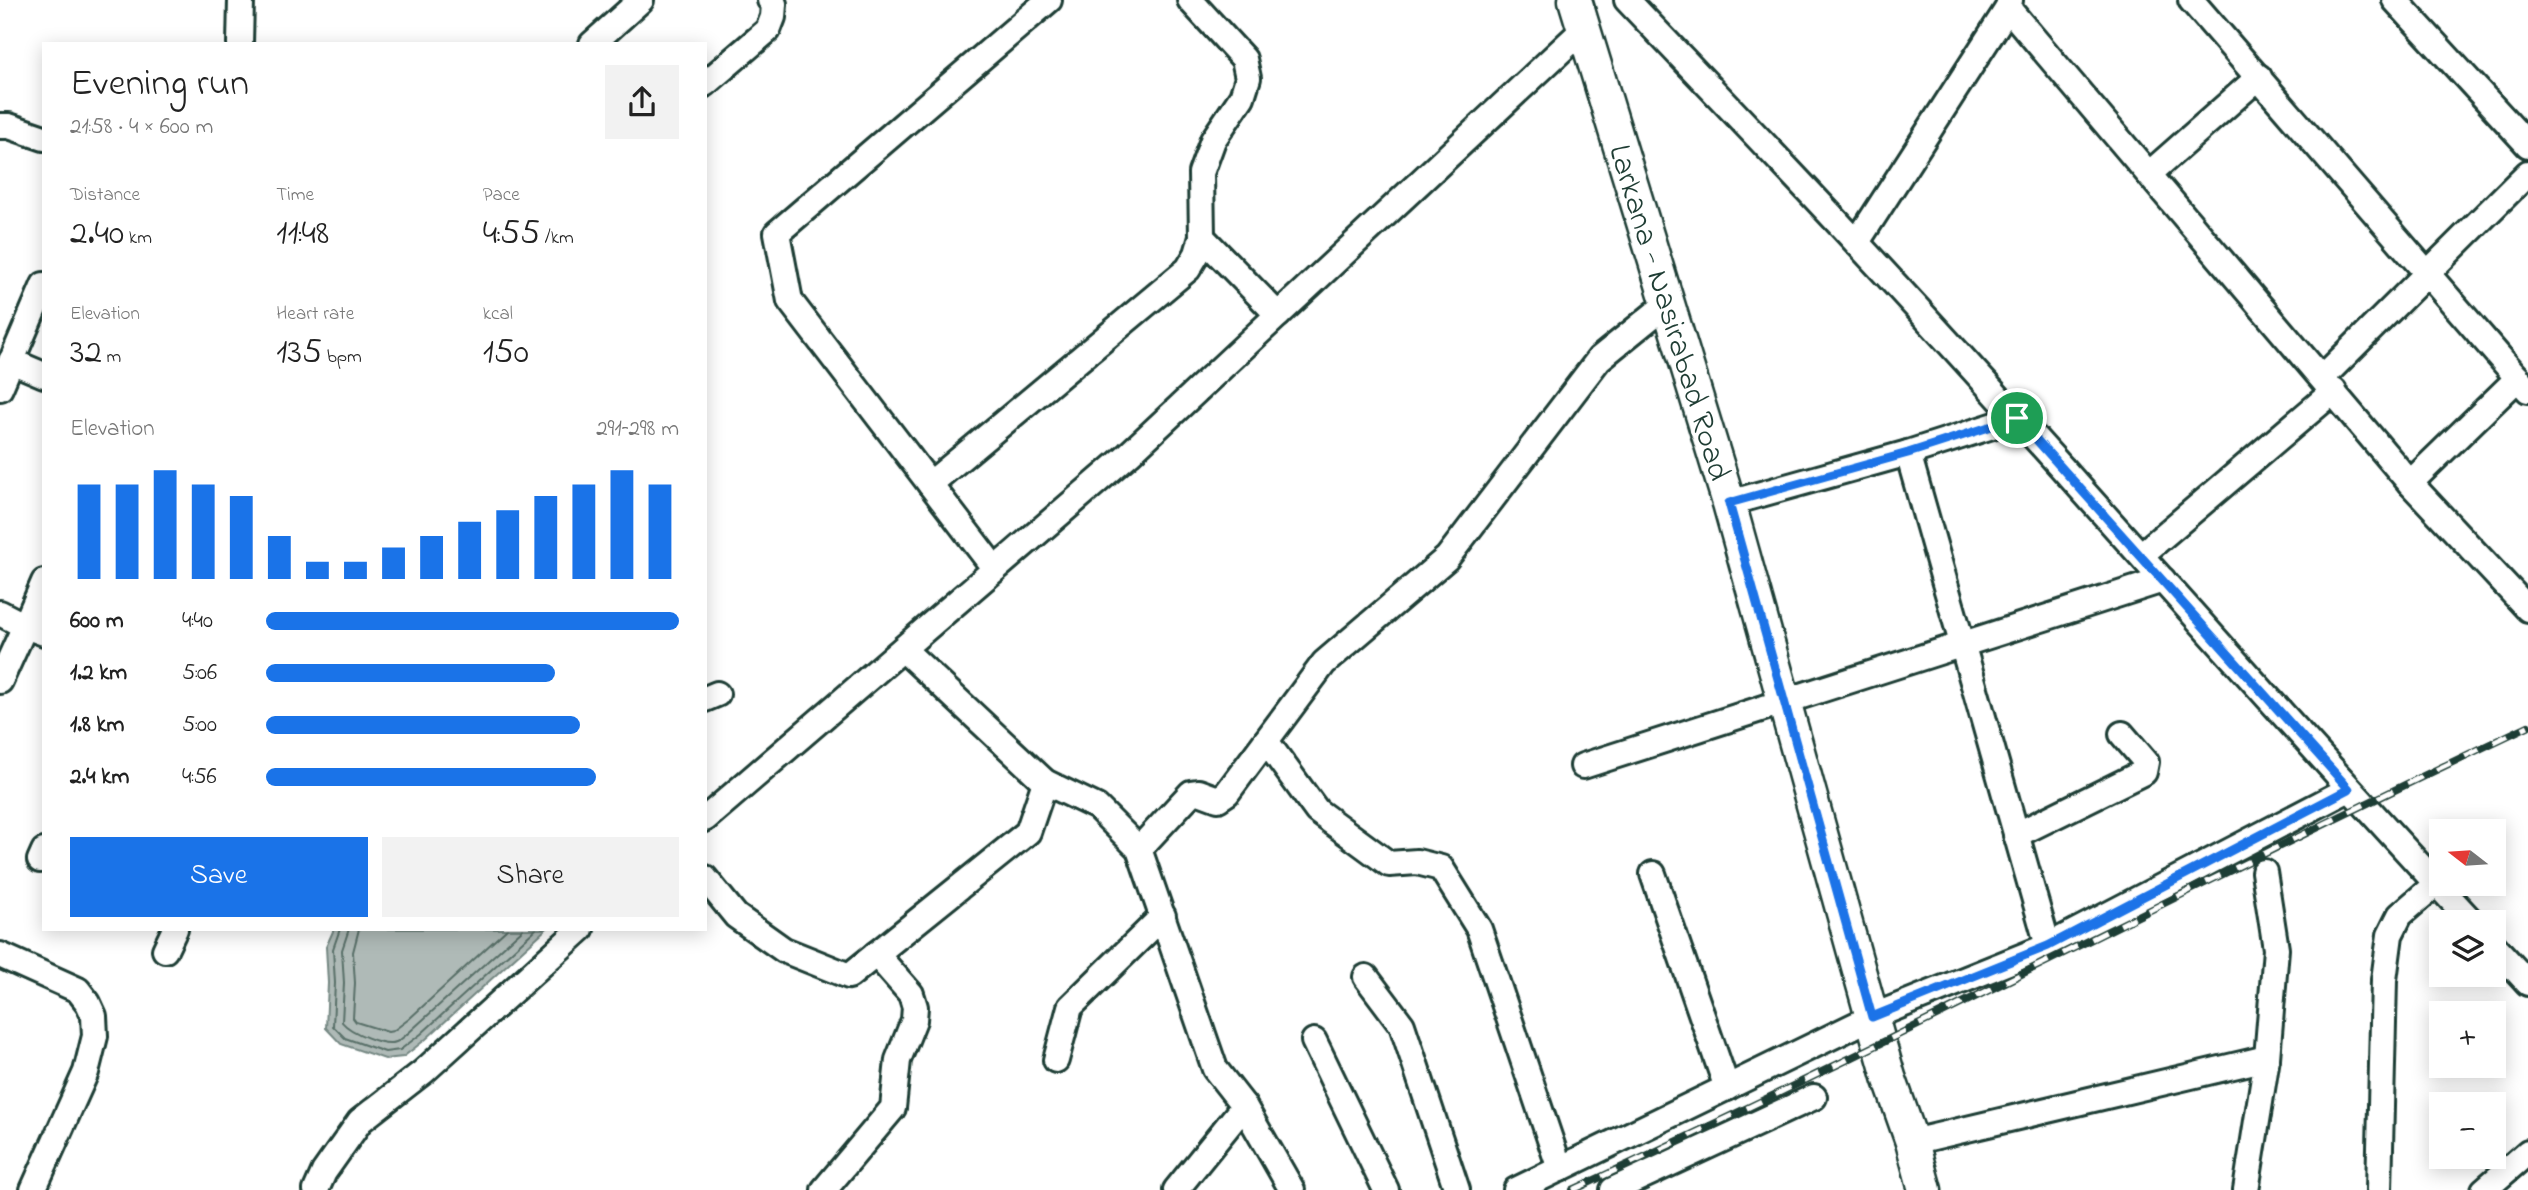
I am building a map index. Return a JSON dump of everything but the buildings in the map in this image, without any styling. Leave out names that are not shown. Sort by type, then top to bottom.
[{"type":"main road","name":"Larkana - Nasirabad Road","points":[[1580,14],[1729,503],[1889,1077],[1913,1142],[1925,1190]]},
{"type":"street","points":[[240,42],[241,0]]},
{"type":"street","points":[[594,42],[641,0]]},
{"type":"street","points":[[707,81],[768,30],[774,4],[770,0]]},
{"type":"street","points":[[995,569],[790,301],[777,233],[1049,0]]},
{"type":"street","points":[[930,484],[1188,269],[1197,254],[1202,237],[1201,173],[1213,140],[1242,97],[1248,78],[1244,59],[1190,0]]},
{"type":"street","points":[[1628,0],[1857,242],[2429,876]]},
{"type":"street","points":[[2400,2],[2528,145]]},
{"type":"street","points":[[1857,242],[2009,4],[2410,483],[2528,609]]},
{"type":"street","points":[[2205,4],[2259,77],[2523,384],[2410,483]]},
{"type":"street","points":[[707,817],[1129,454],[1278,314],[1580,14]]},
{"type":"street","points":[[2149,174],[2259,77]]},
{"type":"street","points":[[0,126],[9,126],[42,137]]},
{"type":"street","points":[[2141,555],[2328,385],[2428,273],[2528,173]]},
{"type":"street","points":[[1202,237],[1278,314]]},
{"type":"street","points":[[0,387],[42,290]]},
{"type":"street","points":[[1139,849],[1191,793],[1199,792],[1218,799],[1227,793],[1324,663],[1447,558],[1599,359],[1668,303]]},
{"type":"street","points":[[11,361],[42,374]]},
{"type":"street","points":[[1729,503],[1908,453],[2017,418]]},
{"type":"street","points":[[1908,453],[2048,946]]},
{"type":"street","points":[[1583,766],[2163,580]]},
{"type":"street","points":[[0,681],[35,629],[42,592]]},
{"type":"street","points":[[0,613],[35,629]]},
{"type":"street","points":[[903,649],[1045,782],[1097,807],[1139,849],[1215,1069],[1244,1106],[1292,1190]]},
{"type":"street","points":[[2016,835],[2144,772],[2146,762],[2122,734]]},
{"type":"street","points":[[1266,741],[1317,811],[1389,864],[1417,862],[1441,868],[1479,929],[1560,1169]]},
{"type":"street","points":[[707,880],[736,916],[784,950],[849,976],[1028,832],[1045,782]]},
{"type":"street","points":[[1516,1190],[1872,1017],[2048,946],[2349,789]]},
{"type":"street","points":[[2246,1190],[2267,1058],[2276,949],[2264,872]]},
{"type":"street","points":[[1653,874],[1727,1087]]},
{"type":"street","points":[[2379,1190],[2384,981],[2390,935],[2400,915],[2429,890]]},
{"type":"street","points":[[2447,896],[2461,910]]},
{"type":"street","points":[[1056,1060],[1070,1007],[1163,916]]},
{"type":"street","points":[[316,1190],[324,1172],[360,1121],[423,1072],[580,931]]},
{"type":"street","points":[[824,1190],[893,1108],[898,1060],[914,1020],[915,1007],[911,994],[876,954]]},
{"type":"street","points":[[0,955],[78,990],[89,1003],[94,1016],[95,1036],[86,1072],[33,1190]]},
{"type":"street","points":[[2506,959],[2528,983]]},
{"type":"street","points":[[1366,977],[1402,1025],[1457,1190]]},
{"type":"street","points":[[1314,1041],[1386,1190]]},
{"type":"street","points":[[1913,1142],[2267,1058]]},
{"type":"street","points":[[1612,1190],[1814,1097]]},
{"type":"street","points":[[1176,1190],[1244,1106]]},
{"type":"street","points":[[2484,1190],[2528,1152]]},
{"type":"water","points":[[333,931],[544,931],[426,1039],[403,1057],[385,1059],[341,1044],[326,1028],[326,947]]},
{"type":"railway","points":[[1573,1190],[1813,1076],[2528,726]]},
{"type":"route","points":[[2017,418],[2349,789],[2048,946],[1872,1017],[1729,503],[1908,453],[2017,418]]}]
